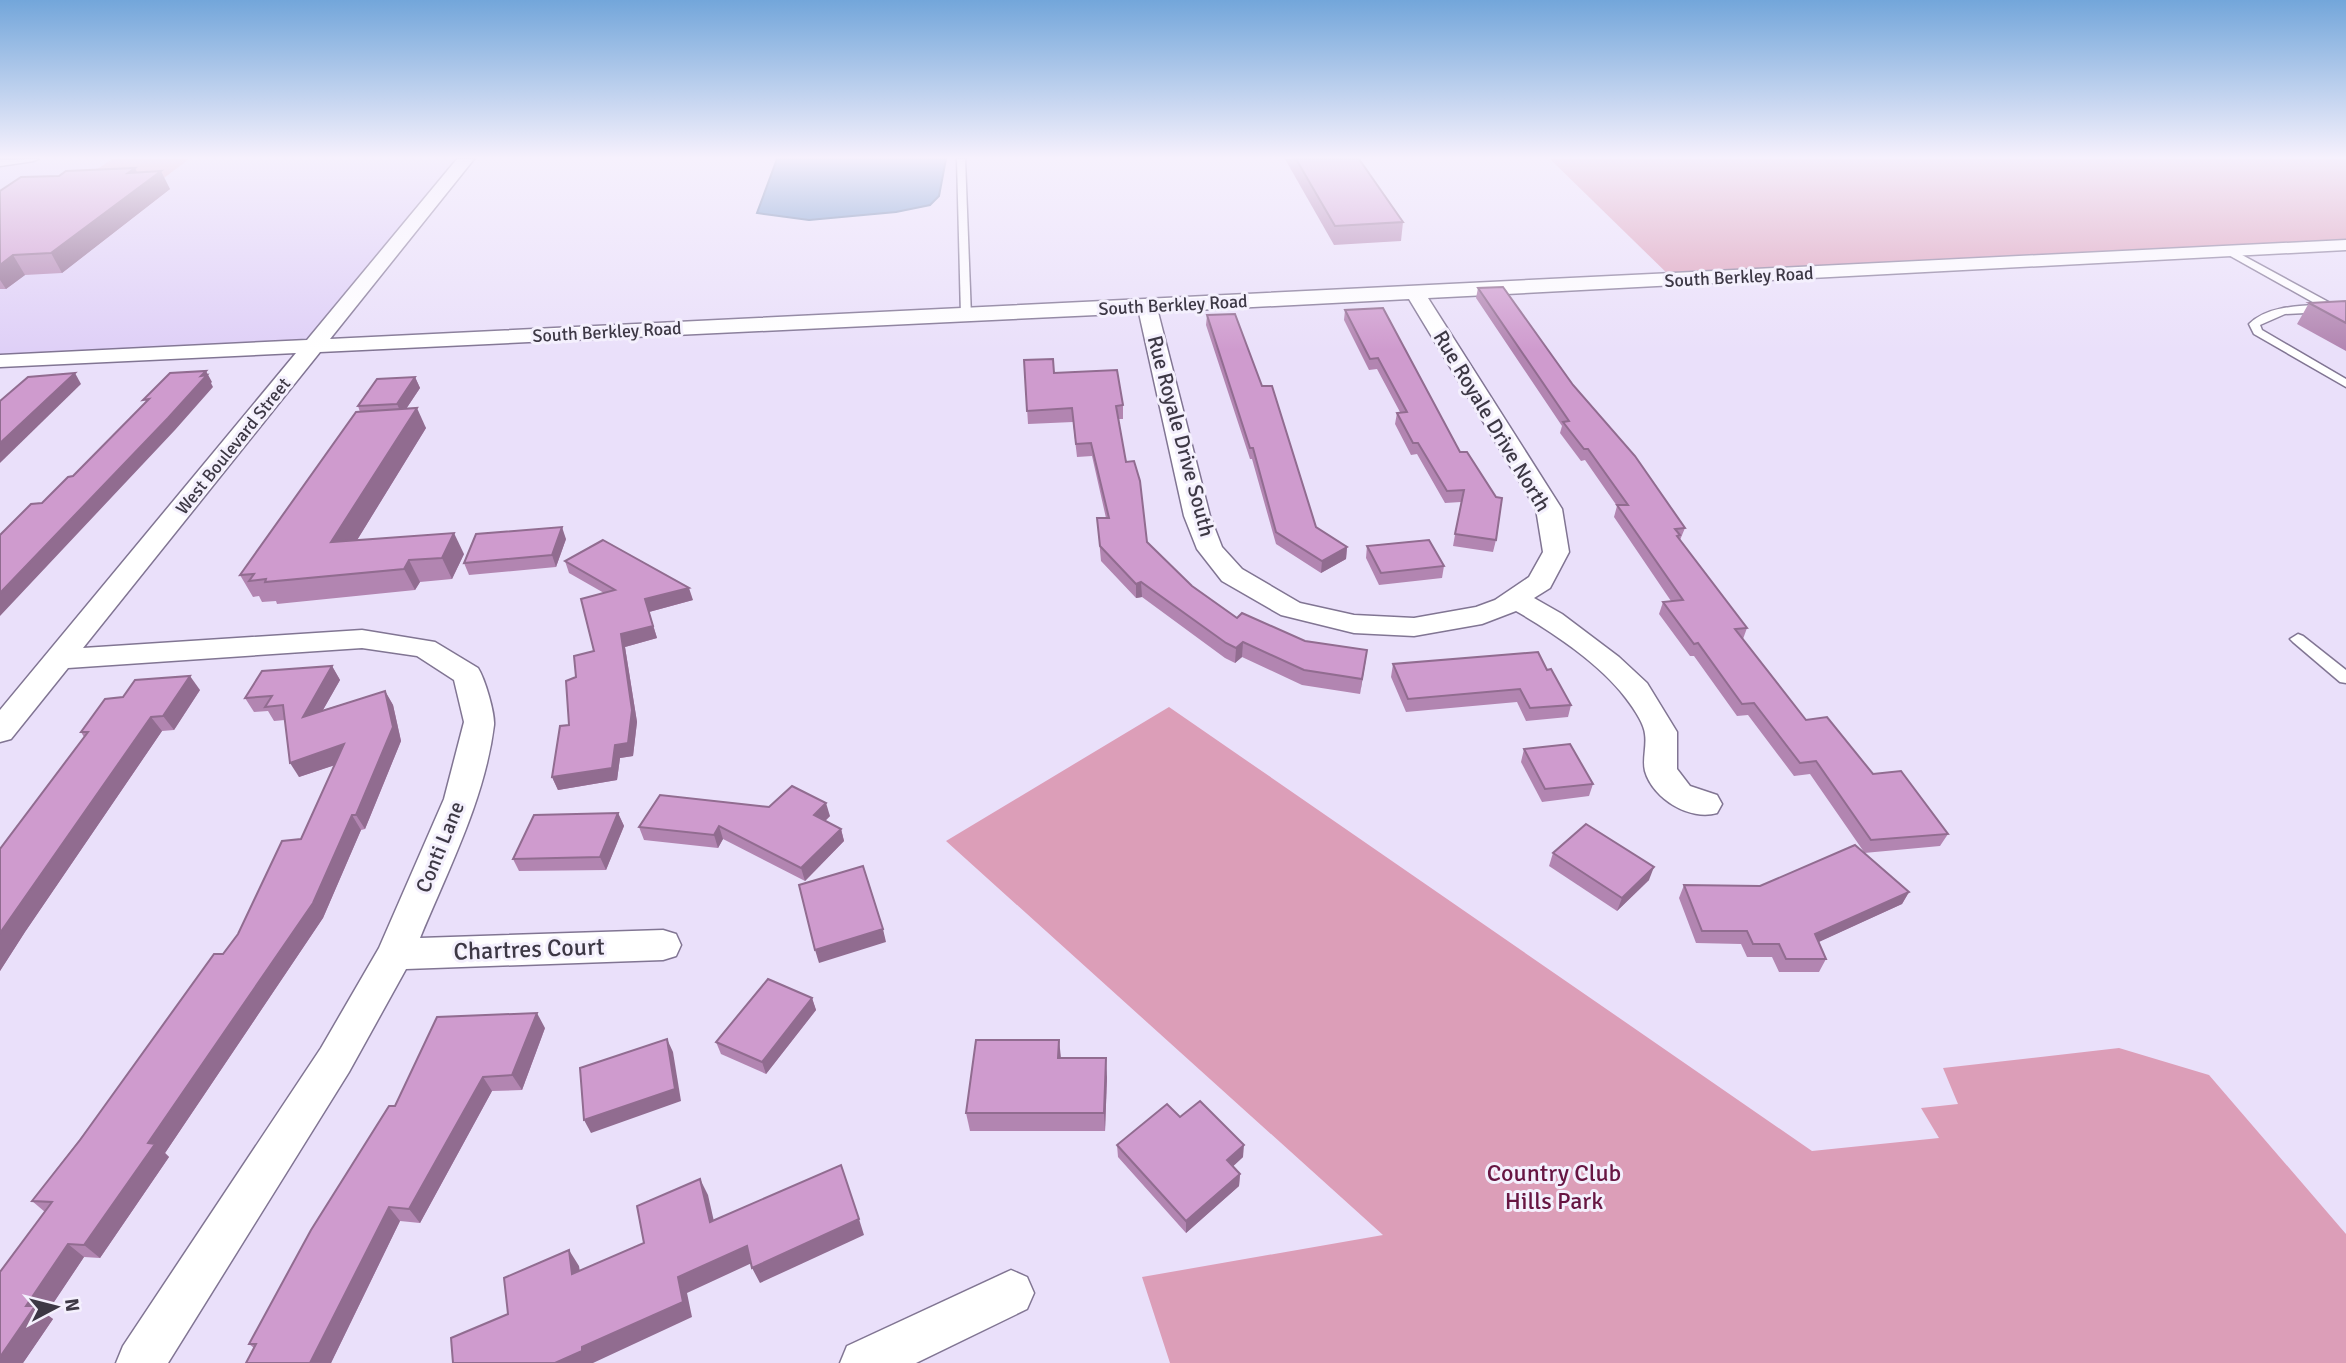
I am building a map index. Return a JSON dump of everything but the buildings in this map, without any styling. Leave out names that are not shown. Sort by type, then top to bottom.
[{"type":"street","name":"West Boulevard Street","points":[[0,731],[414,223]]},
{"type":"street","name":"South Berkley Road","points":[[3,364],[314,346],[966,316],[2346,245]]},
{"type":"street","name":"Rue Royale Drive North","points":[[1414,627],[1482,615],[1515,599],[1540,582],[1556,552],[1549,509],[1415,293]]},
{"type":"street","name":"Rue Royale Drive South","points":[[1147,307],[1197,516],[1210,549],[1232,575],[1291,609],[1354,624],[1414,627]]},
{"type":"street","points":[[1515,599],[1552,620],[1609,664],[1636,690],[1661,732],[1661,771],[1678,794],[1705,804]]},
{"type":"street","name":"Conti Lane","points":[[58,659],[362,639],[425,648],[448,660],[468,676],[479,722],[460,799],[395,954],[335,1060],[140,1363]]},
{"type":"street","name":"Chartres Court","points":[[395,954],[663,945]]},
{"type":"street","points":[[864,1363],[1011,1293]]},
{"type":"lane","points":[[963,223],[966,316]]},
{"type":"lane","points":[[2228,251],[2333,309]]},
{"type":"lane","points":[[2346,308],[2277,313],[2261,318],[2254,324],[2258,332],[2346,384]]},
{"type":"lane","points":[[2298,639],[2346,678]]},
{"type":"shaded area","points":[[0,223],[414,223],[314,346],[0,361]]},
{"type":"green space","points":[[1615,223],[2346,223],[2346,245],[1674,280]]},
{"type":"green space","name":"Country Club Hills Park","points":[[1169,707],[1812,1151],[1939,1138],[1921,1108],[1958,1104],[1943,1068],[2119,1048],[2209,1075],[2346,1234],[2346,1363],[1170,1363],[1142,1277],[1383,1235],[946,841]]}]
